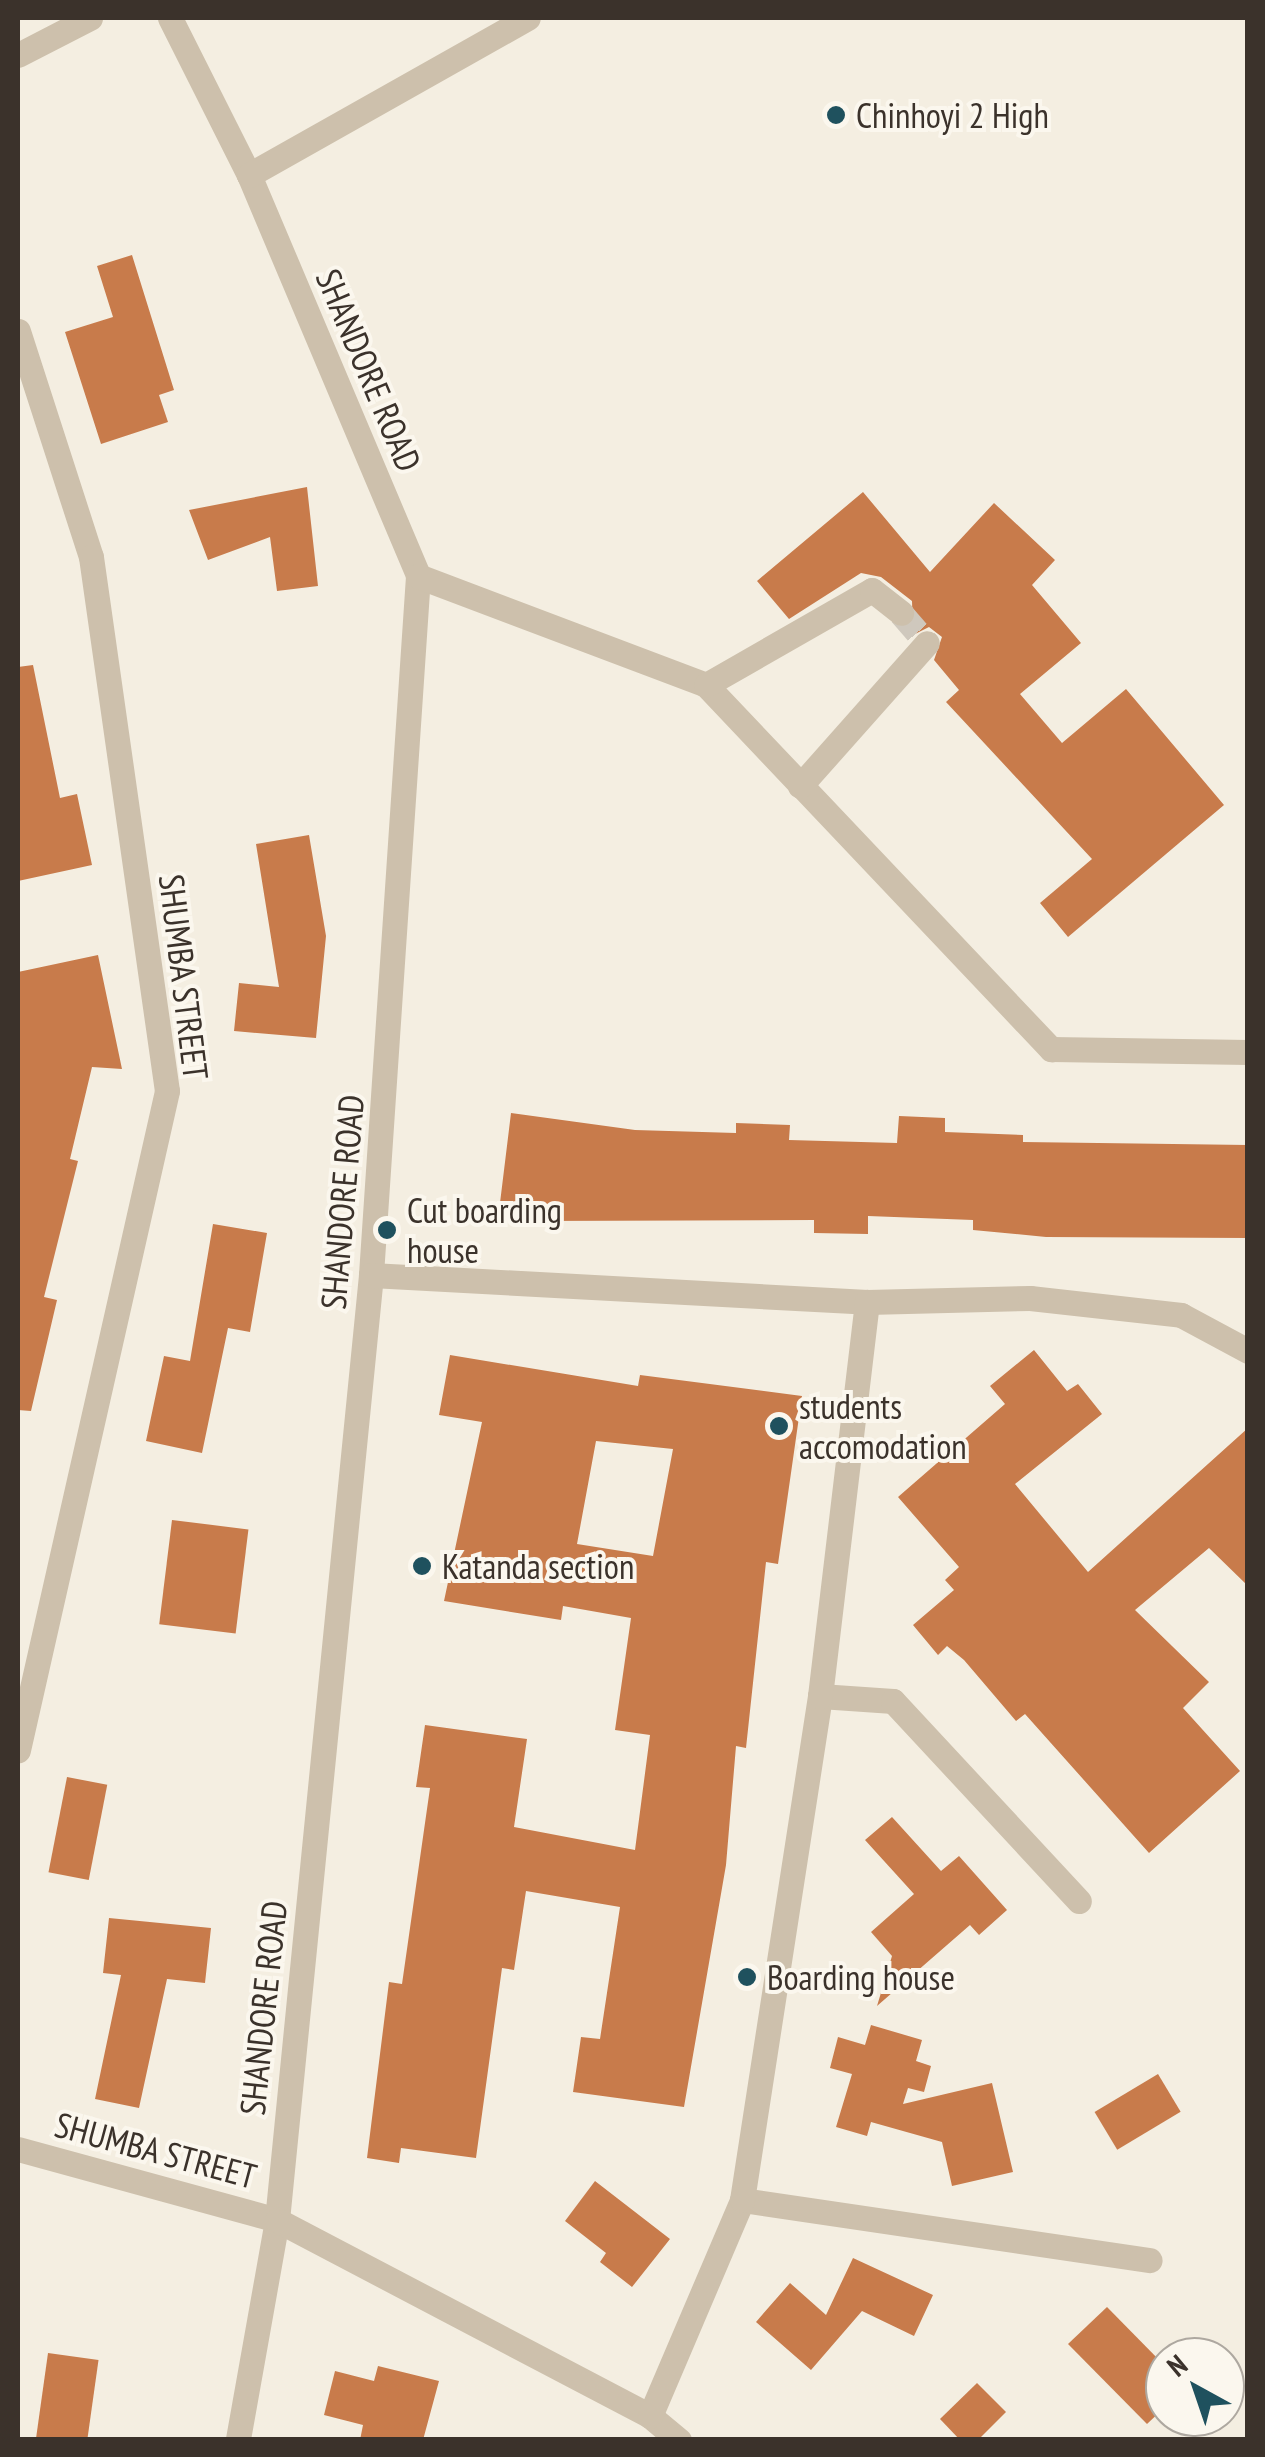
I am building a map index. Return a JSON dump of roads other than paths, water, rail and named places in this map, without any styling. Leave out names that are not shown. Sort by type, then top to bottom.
[{"type":"street","points":[[18,55],[90,18]]},
{"type":"street","name":"SHANDORE ROAD","points":[[170,18],[249,174],[418,576],[371,1274],[276,2220],[238,2440]]},
{"type":"street","points":[[249,174],[528,18]]},
{"type":"street","name":"SHUMBA STREET","points":[[18,332],[91,556],[167,1091],[18,1750]]},
{"type":"street","points":[[418,576],[706,685],[1050,1049],[1248,1052]]},
{"type":"street","points":[[706,685],[872,590],[901,613]]},
{"type":"street","points":[[800,786],[928,643]]},
{"type":"street","points":[[371,1274],[867,1302],[1030,1298],[1182,1316],[1248,1352]]},
{"type":"street","points":[[650,2416],[742,2200],[820,1696],[867,1302]]},
{"type":"street","points":[[820,1696],[893,1701],[1079,1901]]},
{"type":"street","name":"SHUMBA STREET","points":[[18,2149],[276,2220],[650,2416],[679,2440]]},
{"type":"street","points":[[742,2200],[1150,2260]]},
{"type":"tunnel","points":[[901,613],[927,643]]},
{"type":"place","name":"Chinhoyi 2 High","points":[[836,115]]},
{"type":"place","name":"Cut boarding house","points":[[387,1230]]},
{"type":"place","name":"students accomodation","points":[[779,1426]]},
{"type":"place","name":"Katanda section","points":[[422,1566]]},
{"type":"place","name":"Boarding house","points":[[747,1977]]}]
